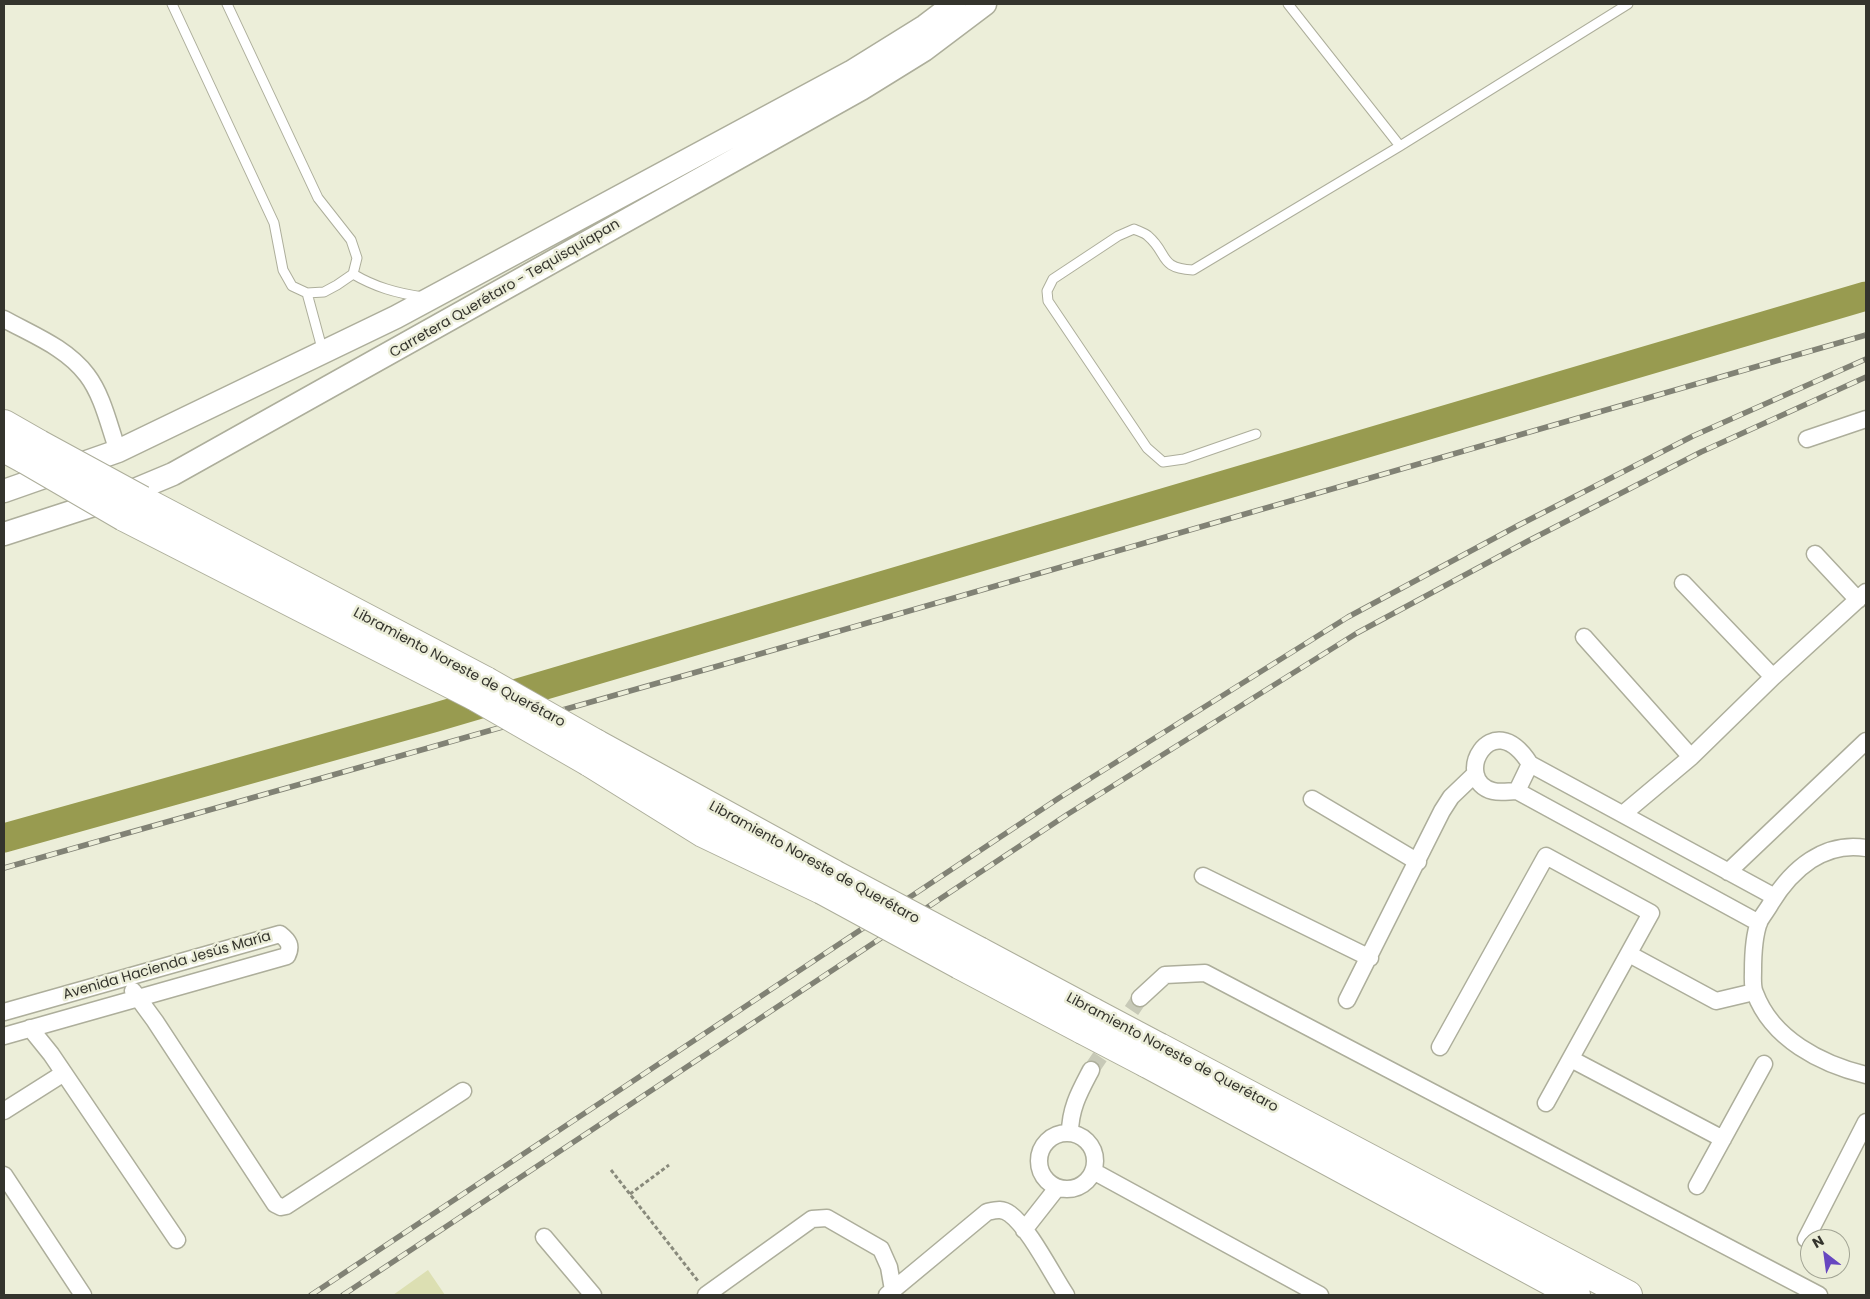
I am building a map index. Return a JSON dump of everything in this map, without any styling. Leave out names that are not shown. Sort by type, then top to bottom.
[{"type":"highway","name":"Libramiento Noreste de Querétaro","points":[[4,424],[23,451],[481,689],[592,753],[1088,1021],[1628,1295]]},
{"type":"highway","name":"Libramiento Noreste de Querétaro","points":[[1153,1055],[1576,1295]]},
{"type":"main road","name":"Carretera Querétaro - Tequisquiapan","points":[[4,492],[118,451],[324,352],[431,298],[850,72],[925,26],[954,4]]},
{"type":"main road","name":"Carretera Querétaro - Tequisquiapan","points":[[4,534],[118,497],[173,474],[199,460],[861,89],[924,50],[985,4]]},
{"type":"street","points":[[4,319],[56,346],[87,375],[102,402],[118,451]]},
{"type":"street","points":[[1807,439],[1866,419]]},
{"type":"street","points":[[1623,814],[1691,756],[1773,677],[1862,596],[1815,554]]},
{"type":"street","points":[[1683,583],[1773,677]]},
{"type":"street","points":[[1584,638],[1691,756]]},
{"type":"street","points":[[1759,923],[1517,791],[1492,791],[1482,784],[1475,774],[1475,762],[1480,750],[1489,742],[1501,740],[1513,743],[1522,751],[1530,764],[1775,897]]},
{"type":"street","points":[[1728,872],[1866,741]]},
{"type":"street","points":[[1517,791],[1530,764]]},
{"type":"street","points":[[1347,1000],[1451,797],[1475,774]]},
{"type":"street","points":[[1312,799],[1418,862]]},
{"type":"street","points":[[1866,848],[1856,846],[1823,852],[1796,869],[1759,923],[1753,960],[1754,992],[1772,1024],[1797,1045],[1829,1064],[1866,1075]]},
{"type":"street","points":[[1440,1047],[1546,856],[1651,913],[1546,1103]]},
{"type":"street","points":[[1203,876],[1370,958]]},
{"type":"street","name":"Avenida Hacienda Jesús María","points":[[4,1012],[280,934],[288,940],[290,949],[288,956],[4,1036]]},
{"type":"street","points":[[1629,954],[1716,1001],[1754,992]]},
{"type":"street","points":[[1140,998],[1165,975],[1204,973],[1820,1295]]},
{"type":"street","points":[[125,978],[275,1204],[281,1208],[463,1091]]},
{"type":"street","points":[[30,1028],[64,1073],[177,1240]]},
{"type":"street","points":[[1571,1059],[1723,1139]]},
{"type":"street","points":[[1697,1186],[1764,1064]]},
{"type":"street","points":[[1070,1132],[1070,1118],[1074,1102],[1091,1070]]},
{"type":"street","points":[[4,1111],[64,1073]]},
{"type":"street","points":[[1811,1229],[1865,1126]]},
{"type":"street","points":[[1070,1132],[1086,1140],[1093,1149],[1094,1171],[1088,1180],[1079,1187],[1068,1190],[1057,1188],[1048,1182],[1041,1173],[1039,1163],[1040,1152],[1046,1142],[1055,1136],[1070,1132]]},
{"type":"street","points":[[1094,1171],[1320,1295]]},
{"type":"street","points":[[4,1175],[83,1295]]},
{"type":"street","points":[[1024,1230],[1057,1188]]},
{"type":"street","points":[[890,1293],[988,1212],[998,1209],[1010,1214],[1024,1230],[1066,1295]]},
{"type":"street","points":[[707,1294],[812,1219],[827,1218],[881,1249],[889,1267],[890,1293]]},
{"type":"street","points":[[544,1237],[593,1295]]},
{"type":"lane","points":[[172,4],[274,223],[283,270],[292,286],[307,294],[324,292],[353,274],[357,258],[351,240],[318,198],[227,4]]},
{"type":"lane","points":[[1288,4],[1400,146]]},
{"type":"lane","points":[[1256,434],[1184,459],[1163,462],[1147,448],[1048,301],[1047,291],[1053,279],[1118,236],[1134,229],[1148,236],[1167,262],[1179,269],[1194,270],[1400,146],[1628,4]]},
{"type":"lane","points":[[353,274],[371,285],[390,291],[431,298]]},
{"type":"lane","points":[[307,294],[324,352]]},
{"type":"path","points":[[630,1194],[669,1165]]},
{"type":"path","points":[[611,1170],[707,1294]]},
{"type":"green space","points":[[428,1270],[445,1295],[393,1295]]},
{"type":"waterway","points":[[4,838],[433,718],[1866,296]]},
{"type":"tunnel","points":[[1091,1070],[1140,998]]},
{"type":"railway","points":[[4,868],[718,666],[1866,335]]},
{"type":"railway","points":[[311,1295],[1059,798],[1348,617],[1519,525],[1693,436],[1866,359]]},
{"type":"railway","points":[[343,1295],[1068,814],[1357,633],[1528,541],[1701,452],[1866,377]]}]
